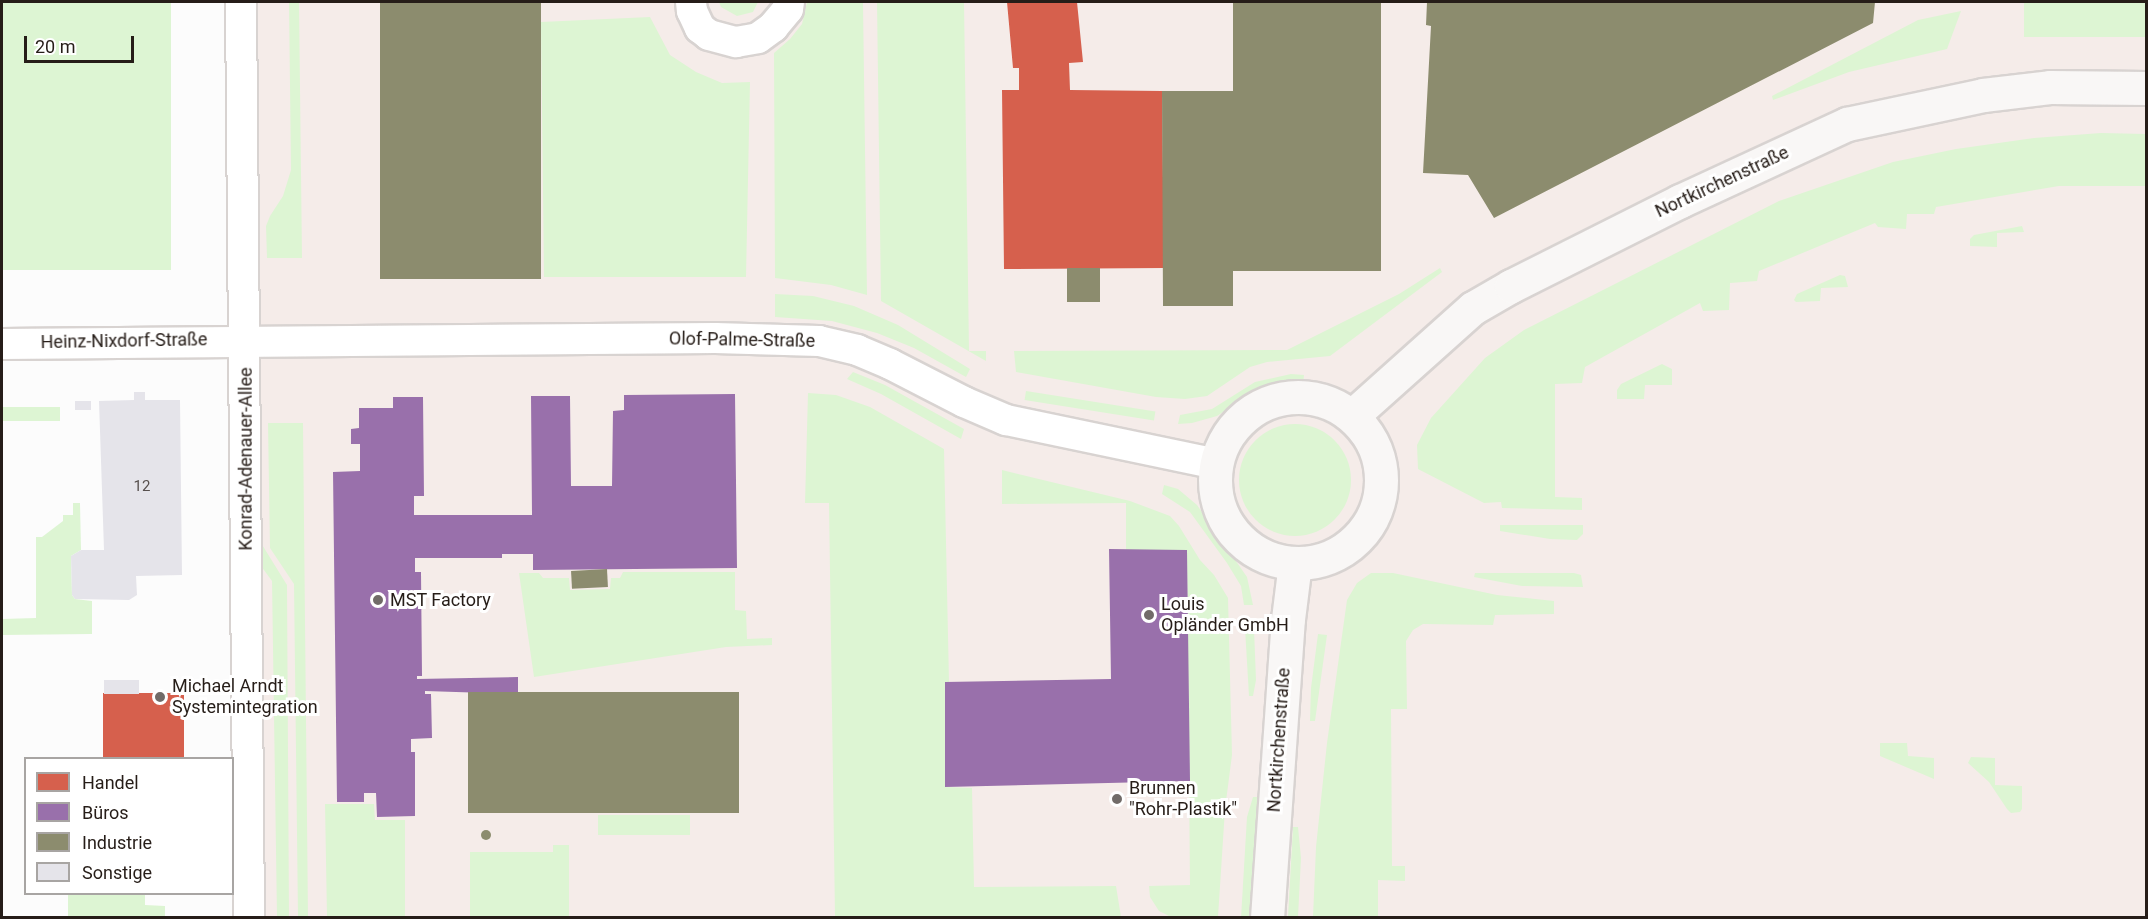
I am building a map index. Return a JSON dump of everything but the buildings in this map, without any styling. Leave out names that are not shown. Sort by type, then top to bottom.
[{"type":"main road","name":"Nortkirchenstraße","points":[[1352,416],[1473,308],[1511,286],[1680,201],[1847,124],[1983,95],[2050,87],[2146,88]]},
{"type":"main road","points":[[1307,396],[1331,403],[1352,416],[1369,436],[1379,459],[1381,485],[1376,510],[1363,532],[1344,550],[1321,560],[1295,563],[1272,560],[1250,548],[1233,532],[1221,512],[1215,488],[1216,464],[1224,441],[1239,421],[1259,406],[1282,398],[1307,396]]},
{"type":"main road","name":"Nortkirchenstraße","points":[[1266,918],[1288,619],[1295,563]]},
{"type":"street","name":"Konrad-Adenauer-Allee","points":[[241,2],[246,339],[249,918]]},
{"type":"street","points":[[691,2],[692,11],[700,28],[709,35],[736,42],[758,38],[773,27],[788,9],[789,2]]},
{"type":"street","name":"Olof-Palme-Straße","points":[[246,339],[314,342],[763,337],[819,341],[857,350],[891,364],[964,402],[1006,420],[1216,464]]},
{"type":"street","name":"Heinz-Nixdorf-Straße","points":[[2,344],[246,339]]},
{"type":"shaded area","points":[[254,2],[2146,2],[2146,917],[254,917]]},
{"type":"green space","points":[[2,2],[171,2],[171,270],[2,270]]},
{"type":"green space","points":[[289,2],[299,2],[302,258],[267,258],[266,226],[283,196],[291,170]]},
{"type":"green space","points":[[719,2],[758,2],[753,12],[737,16],[721,7]]},
{"type":"green space","points":[[807,2],[863,2],[867,295],[831,285],[775,278],[774,53],[802,24]]},
{"type":"green space","points":[[877,2],[964,2],[969,351],[986,351],[986,361],[881,301]]},
{"type":"green space","points":[[2024,2],[2146,2],[2146,37],[2024,37]]},
{"type":"green space","points":[[1961,11],[1947,49],[1849,72],[1773,100],[1772,96],[1918,20]]},
{"type":"green space","points":[[650,17],[670,55],[696,72],[722,83],[750,82],[746,277],[544,277],[541,22]]},
{"type":"green space","points":[[2101,133],[2146,134],[2146,186],[2059,186],[1936,207],[1934,214],[1907,214],[1906,229],[1878,227],[1875,223],[1759,271],[1757,281],[1730,283],[1729,310],[1703,311],[1700,303],[1585,367],[1582,383],[1555,384],[1555,497],[1582,498],[1582,510],[1502,508],[1501,502],[1484,503],[1418,469],[1417,445],[1431,418],[1485,358],[1524,330],[1779,201],[1893,162],[1956,149],[2034,138]]},
{"type":"green space","points":[[2022,226],[2024,232],[1997,233],[1997,247],[1970,246],[1970,239],[1974,235]]},
{"type":"green space","points":[[1440,268],[1442,272],[1330,356],[1267,362],[1250,367],[1207,396],[1185,399],[1156,397],[1016,372],[1014,351],[1287,350],[1399,294]]},
{"type":"green space","points":[[1840,275],[1845,276],[1848,287],[1821,288],[1820,301],[1796,302],[1794,300],[1797,294]]},
{"type":"green space","points":[[775,294],[813,296],[854,306],[898,325],[970,369],[966,377],[914,348],[877,333],[832,321],[775,317]]},
{"type":"green space","points":[[1662,364],[1672,369],[1672,385],[1645,385],[1644,399],[1617,399],[1617,390],[1621,384]]},
{"type":"green space","points":[[853,372],[885,385],[964,429],[961,439],[881,394],[847,379]]},
{"type":"green space","points":[[1291,374],[1304,375],[1303,384],[1273,385],[1257,390],[1217,416],[1192,423],[1178,424],[1180,415],[1212,409],[1255,382]]},
{"type":"green space","points":[[1026,391],[1155,411],[1154,420],[1025,400]]},
{"type":"green space","points":[[808,393],[836,395],[870,407],[944,449],[949,682],[945,787],[972,788],[974,887],[1116,886],[1121,917],[835,917],[829,503],[805,503]]},
{"type":"green space","points":[[2,407],[60,407],[60,421],[2,421]]},
{"type":"green space","points":[[268,423],[303,423],[308,917],[298,917],[294,584],[270,548]]},
{"type":"green space","points":[[1295,424],[1317,428],[1335,440],[1347,458],[1351,480],[1347,502],[1335,520],[1317,532],[1295,536],[1273,532],[1255,520],[1243,502],[1239,480],[1243,458],[1255,440],[1273,428]]},
{"type":"green space","points":[[1002,470],[1130,501],[1170,516],[1179,526],[1200,560],[1214,575],[1228,598],[1232,755],[1225,809],[1218,917],[1171,917],[1159,911],[1150,897],[1149,886],[1190,885],[1187,551],[1126,550],[1126,503],[1002,504]]},
{"type":"green space","points":[[1164,485],[1178,489],[1197,505],[1247,577],[1253,605],[1244,605],[1241,586],[1227,563],[1190,512],[1162,494]]},
{"type":"green space","points":[[73,503],[80,503],[81,550],[71,556],[72,595],[75,599],[92,601],[92,634],[2,635],[2,619],[36,618],[36,537],[42,537],[63,521],[63,515],[73,515]]},
{"type":"green space","points":[[1500,525],[1583,525],[1583,534],[1577,540],[1550,539],[1500,531]]},
{"type":"green space","points":[[261,543],[287,585],[289,917],[277,917],[272,581],[261,566]]},
{"type":"green space","points":[[623,572],[735,572],[735,610],[746,611],[747,639],[772,638],[772,645],[726,647],[534,677],[519,573],[539,573],[543,578],[569,578],[570,590],[610,589],[611,578],[620,578]]},
{"type":"green space","points":[[1371,573],[1393,573],[1497,595],[1554,601],[1554,614],[1495,615],[1493,625],[1423,624],[1413,630],[1406,641],[1407,709],[1391,709],[1392,866],[1405,866],[1405,881],[1378,880],[1378,917],[1313,917],[1316,847],[1327,743],[1347,600],[1357,583]]},
{"type":"green space","points":[[1475,573],[1574,573],[1581,575],[1583,587],[1522,586],[1474,577]]},
{"type":"green space","points":[[1245,628],[1254,629],[1256,680],[1253,696],[1249,696]]},
{"type":"green space","points":[[1318,634],[1327,635],[1315,721],[1310,721],[1311,688]]},
{"type":"green space","points":[[1880,743],[1907,743],[1908,756],[1934,758],[1934,779],[1880,756]]},
{"type":"green space","points":[[1971,757],[1995,758],[1995,785],[2022,786],[2020,812],[2011,813],[2007,809],[1989,782],[1968,763]]},
{"type":"green space","points":[[1253,797],[1258,797],[1251,917],[1241,918],[1247,817]]},
{"type":"green space","points":[[325,804],[374,804],[375,820],[405,820],[405,917],[327,917]]},
{"type":"green space","points":[[598,815],[690,815],[690,835],[598,835]]},
{"type":"green space","points":[[1293,827],[1298,827],[1301,858],[1298,917],[1288,917]]},
{"type":"green space","points":[[553,845],[569,845],[569,917],[470,917],[470,852],[553,852]]},
{"type":"green space","points":[[68,895],[145,895],[145,905],[165,906],[165,917],[68,917]]},
{"type":"place","name":"MST Factory","points":[[378,600]]},
{"type":"place","name":"Louis Opländer GmbH","points":[[1149,615]]},
{"type":"place","name":"Michael Arndt Systemintegration","points":[[160,697]]},
{"type":"place","name":"Brunnen \"Rohr-Plastik\"","points":[[1117,799]]}]
